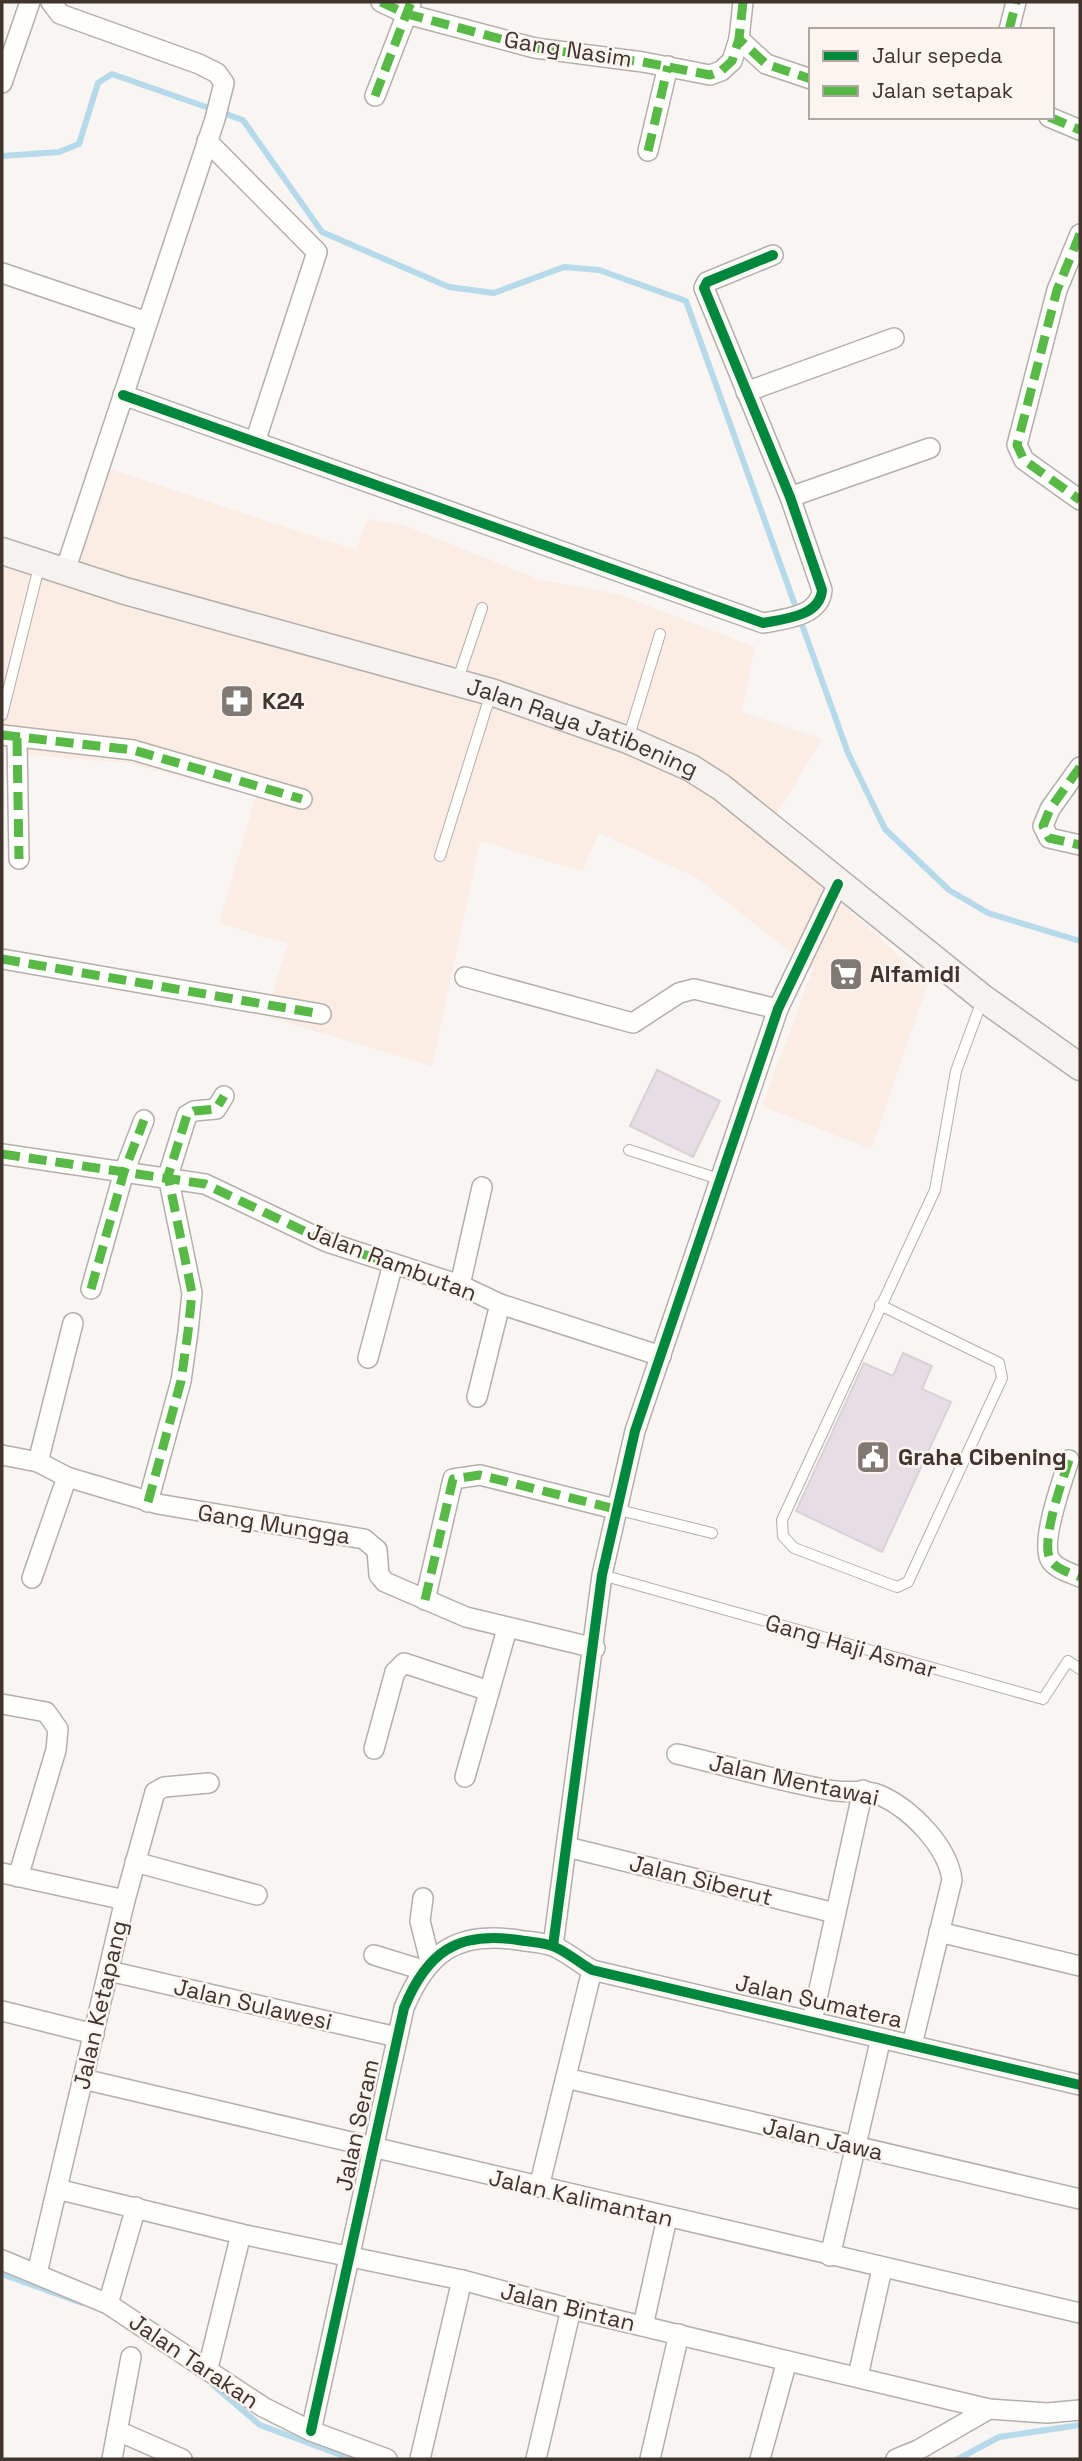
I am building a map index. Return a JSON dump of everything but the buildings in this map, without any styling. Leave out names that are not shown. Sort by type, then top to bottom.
[{"type":"main road","name":"Jalan Raya Jatibening","points":[[2,551],[491,692],[628,740],[691,768],[721,788],[983,998],[1080,1067]]},
{"type":"street","points":[[2,83],[30,2]]},
{"type":"street","points":[[51,2],[60,14],[217,73],[224,83],[208,141],[123,396],[52,567]]},
{"type":"street","name":"Gang Nasim","points":[[381,2],[409,8],[535,48],[668,66],[710,75],[721,71],[732,61],[738,39]]},
{"type":"street","points":[[743,2],[738,39],[766,64],[809,78]]},
{"type":"street","points":[[1010,28],[1016,2]]},
{"type":"street","points":[[375,96],[409,8]]},
{"type":"street","points":[[648,151],[668,66]]},
{"type":"street","points":[[1054,119],[1080,130]]},
{"type":"street","points":[[208,141],[317,252],[255,442]]},
{"type":"street","points":[[1080,234],[1057,290],[1017,444],[1024,460],[1080,500]]},
{"type":"street","points":[[123,396],[763,623],[787,618],[816,608],[821,600],[822,590],[790,497],[704,288],[707,282],[773,256]]},
{"type":"street","points":[[2,273],[147,322]]},
{"type":"street","points":[[746,392],[894,338]]},
{"type":"street","points":[[790,497],[930,447]]},
{"type":"street","points":[[19,859],[9,736],[133,750],[302,799]]},
{"type":"street","points":[[1080,767],[1050,809],[1043,826],[1049,838],[1080,845]]},
{"type":"street","points":[[374,1955],[427,1966],[462,1941],[477,1938],[495,1937],[553,1946],[595,1648],[602,1576],[615,1509],[635,1431],[723,1180],[778,1009],[838,884]]},
{"type":"street","points":[[2,959],[321,1014]]},
{"type":"street","points":[[465,977],[633,1023],[680,993],[694,989],[778,1009]]},
{"type":"street","points":[[148,1502],[181,1381],[192,1293],[168,1176],[187,1115],[194,1111],[216,1109],[224,1096]]},
{"type":"street","points":[[91,1289],[124,1172],[144,1120]]},
{"type":"street","name":"Jalan Rambutan","points":[[2,1154],[168,1176],[205,1184],[327,1242],[460,1285],[500,1304],[662,1356]]},
{"type":"street","points":[[460,1285],[482,1187]]},
{"type":"street","points":[[368,1358],[393,1264]]},
{"type":"street","points":[[477,1397],[500,1304]]},
{"type":"street","points":[[37,1462],[74,1323]]},
{"type":"street","name":"Gang Mungga","points":[[2,1455],[37,1462],[67,1477],[148,1502],[364,1539],[372,1542],[380,1555],[381,1580],[425,1600],[506,1629],[595,1648]]},
{"type":"street","points":[[1069,1460],[1049,1535],[1048,1551],[1051,1560],[1059,1568],[1080,1577]]},
{"type":"street","points":[[425,1600],[453,1479],[480,1475],[615,1509]]},
{"type":"street","points":[[33,1578],[67,1477]]},
{"type":"street","points":[[465,1777],[506,1629]]},
{"type":"street","points":[[374,1749],[395,1672],[404,1663],[489,1691]]},
{"type":"street","points":[[2,1704],[46,1712],[58,1729],[56,1750],[10,1875],[125,1900]]},
{"type":"street","name":"Jalan Mentawai","points":[[677,1754],[831,1791],[863,1790],[902,1807],[932,1839],[950,1866],[952,1880],[912,2045]]},
{"type":"street","name":"Jalan Ketapang","points":[[37,2273],[125,1900],[155,1792],[164,1787],[209,1783]]},
{"type":"street","points":[[812,2021],[863,1790]]},
{"type":"street","name":"Jalan Siberut","points":[[567,1847],[835,1913]]},
{"type":"street","points":[[135,1862],[257,1895]]},
{"type":"street","points":[[422,1898],[421,1929],[427,1966]]},
{"type":"street","points":[[939,1932],[1080,1966]]},
{"type":"street","name":"Jalan Sumatera","points":[[553,1946],[592,1970],[1080,2085]]},
{"type":"street","name":"Jalan Seram","points":[[311,2431],[404,2008],[427,1966]]},
{"type":"street","points":[[540,2188],[592,1970]]},
{"type":"street","name":"Jalan Sulawesi","points":[[108,1972],[397,2037]]},
{"type":"street","points":[[2,2011],[94,2034]]},
{"type":"street","points":[[830,2256],[881,2038]]},
{"type":"street","name":"Jalan Jawa","points":[[566,2078],[1080,2199]]},
{"type":"street","name":"Jalan Kalimantan","points":[[83,2079],[1080,2314]]},
{"type":"street","name":"Jalan Bintan","points":[[57,2189],[241,2234],[462,2280],[571,2309],[989,2409],[1047,2413],[1080,2410]]},
{"type":"street","points":[[108,2304],[136,2207]]},
{"type":"street","points":[[643,2326],[667,2218]]},
{"type":"street","points":[[208,2368],[241,2234]]},
{"type":"street","name":"Jalan Tarakan","points":[[2,2260],[108,2304],[263,2407],[311,2431],[387,2459]]},
{"type":"street","points":[[858,2376],[883,2269]]},
{"type":"street","points":[[420,2459],[462,2280]]},
{"type":"street","points":[[536,2459],[571,2309]]},
{"type":"street","points":[[650,2459],[679,2334]]},
{"type":"street","points":[[112,2459],[131,2357]]},
{"type":"street","points":[[760,2459],[787,2361]]},
{"type":"street","points":[[896,2459],[918,2451],[989,2409]]},
{"type":"street","points":[[118,2431],[182,2459]]},
{"type":"lane","points":[[2,715],[52,567]]},
{"type":"lane","points":[[457,683],[482,608]]},
{"type":"lane","points":[[628,740],[660,634]]},
{"type":"lane","points":[[440,856],[491,692]]},
{"type":"lane","points":[[880,1305],[999,1363],[1003,1370],[1002,1378],[908,1582],[897,1587],[794,1548],[786,1541],[781,1528],[782,1520],[880,1305],[935,1190],[956,1071],[983,998]]},
{"type":"lane","points":[[629,1150],[723,1180]]},
{"type":"lane","points":[[615,1509],[712,1533]]},
{"type":"lane","name":"Gang Haji Asmar","points":[[602,1576],[1042,1699],[1068,1661],[1080,1669]]},
{"type":"shaded area","points":[[98,465],[356,550],[368,519],[403,525],[540,580],[618,594],[755,647],[742,712],[822,739],[765,833],[928,983],[871,1149],[762,1106],[813,970],[697,878],[599,833],[582,871],[480,841],[432,1066],[265,1016],[288,944],[219,923],[256,796],[128,763],[20,754],[2,747],[2,542],[55,566]]},
{"type":"waterway","points":[[2,156],[59,152],[79,144],[98,83],[112,74],[243,120],[322,232],[449,287],[494,293],[564,267],[599,270],[686,301],[848,753],[885,829],[949,890],[988,913],[1080,941]]},
{"type":"waterway","points":[[2,2274],[82,2303]]},
{"type":"waterway","points":[[213,2385],[260,2425],[352,2459]]},
{"type":"waterway","points":[[958,2459],[999,2437],[1080,2425]]},
{"type":"marked path","points":[[381,2],[407,14],[535,48],[643,62],[710,75],[721,71],[732,61],[739,39]]},
{"type":"marked path","points":[[375,96],[411,2]]},
{"type":"marked path","points":[[743,2],[739,39],[766,64],[809,78]]},
{"type":"marked path","points":[[1010,28],[1016,2]]},
{"type":"marked path","points":[[648,151],[668,66]]},
{"type":"marked path","points":[[1054,119],[1080,130]]},
{"type":"marked path","points":[[1080,234],[1057,290],[1017,445],[1024,460],[1080,500]]},
{"type":"marked path","points":[[2,735],[133,750],[302,799]]},
{"type":"marked path","points":[[17,738],[19,859]]},
{"type":"marked path","points":[[1080,767],[1050,809],[1043,826],[1049,838],[1080,845]]},
{"type":"marked path","points":[[2,959],[321,1014]]},
{"type":"marked path","points":[[148,1502],[181,1381],[192,1293],[168,1176],[187,1115],[194,1111],[216,1109],[224,1096]]},
{"type":"marked path","points":[[91,1289],[124,1172],[144,1120]]},
{"type":"marked path","points":[[2,1154],[205,1184],[327,1242],[393,1264]]},
{"type":"marked path","points":[[1069,1460],[1053,1511],[1048,1553],[1057,1567],[1080,1577]]},
{"type":"marked path","points":[[425,1600],[453,1479],[480,1475],[615,1509]]},
{"type":"cycle path","points":[[123,395],[763,623],[781,620],[800,615],[815,606],[822,590],[790,497],[704,288],[707,282],[773,255]]},
{"type":"cycle path","points":[[553,1946],[602,1575],[635,1431],[778,1009],[838,884]]},
{"type":"cycle path","points":[[311,2431],[404,2008],[423,1972],[447,1950],[461,1943],[497,1938],[546,1944],[560,1949],[592,1970],[1080,2085]]},
{"type":"place","name":"K24","points":[[237,701]]},
{"type":"place","name":"Alfamidi","points":[[846,974]]},
{"type":"place","name":"Graha Cibening","points":[[873,1457]]}]
